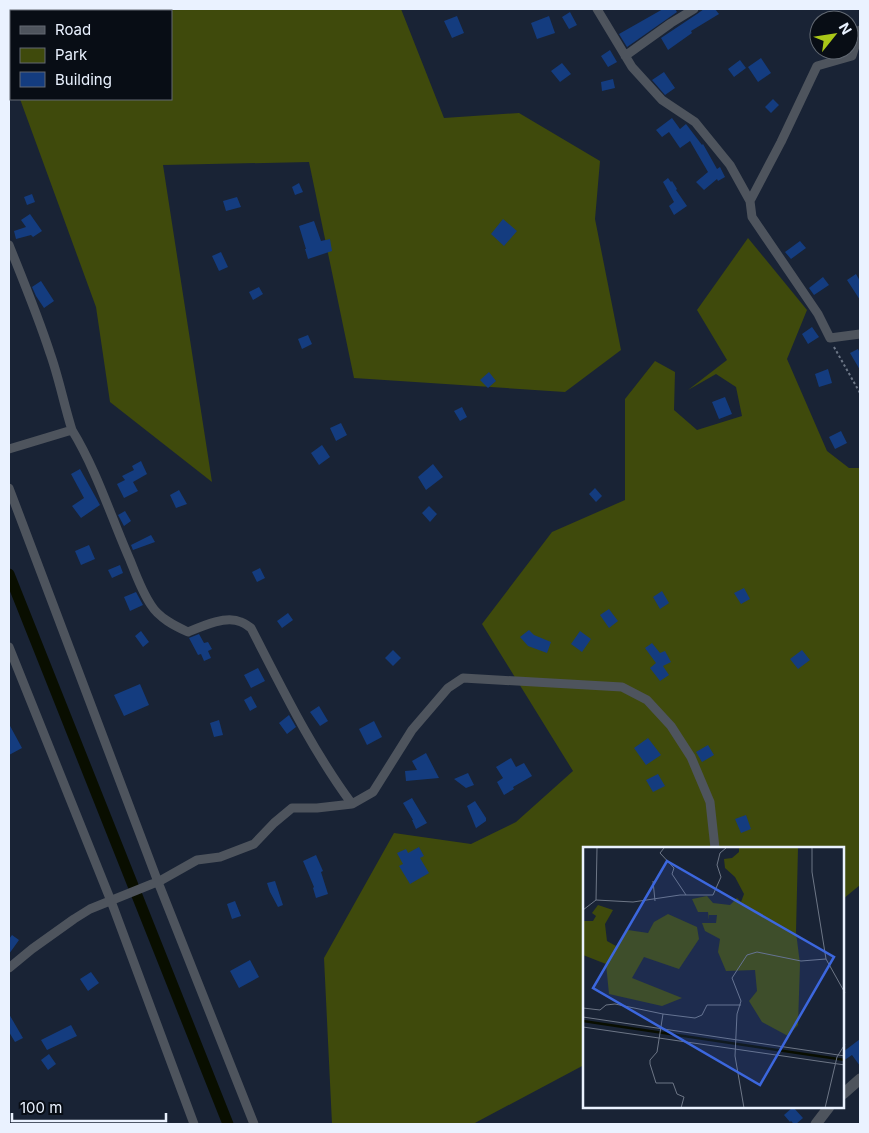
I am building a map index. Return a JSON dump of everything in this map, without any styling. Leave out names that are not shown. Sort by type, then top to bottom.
[{"type":"street","points":[[598,9],[632,67],[662,100],[695,122],[730,165],[750,201],[752,217],[818,314],[830,338],[860,334]]},
{"type":"street","points":[[626,56],[671,23],[694,9]]},
{"type":"street","points":[[750,201],[781,142],[816,66],[852,56],[860,30]]},
{"type":"street","points":[[9,245],[51,354],[72,430],[85,451],[128,556],[152,607],[171,625],[188,632],[226,619],[240,621],[251,628],[298,718],[336,782],[352,804]]},
{"type":"street","points":[[9,449],[72,430]]},
{"type":"street","points":[[9,488],[155,883],[254,1124]]},
{"type":"street","points":[[9,647],[113,900],[194,1124]]},
{"type":"street","points":[[9,968],[32,949],[90,909],[155,883],[197,860],[220,857],[254,844],[292,808],[317,808],[352,804],[373,792],[412,730],[448,688],[464,678],[622,687],[647,700],[671,726],[691,757],[710,802],[715,847]]},
{"type":"street","points":[[844,1093],[860,1079]]},
{"type":"street","points":[[816,1124],[828,1108]]},
{"type":"path","points":[[830,338],[860,393]]},
{"type":"green space","points":[[401,9],[444,118],[519,113],[600,161],[595,219],[621,350],[565,392],[354,378],[309,162],[163,165],[212,482],[110,402],[96,307],[20,100],[172,100],[172,10],[142,10]]},
{"type":"green space","points":[[748,238],[807,310],[787,359],[827,451],[849,468],[860,468],[860,885],[844,898],[844,847],[583,847],[583,1066],[473,1124],[332,1124],[324,958],[394,833],[471,844],[516,822],[573,771],[482,624],[552,532],[625,500],[625,399],[655,361],[675,372],[674,410],[697,430],[742,416],[736,387],[716,374],[688,390],[727,360],[697,310]]},
{"type":"building","points":[[663,9],[675,9],[677,12],[627,47],[619,34]]},
{"type":"building","points":[[704,9],[715,9],[719,14],[691,31],[692,33],[668,50],[661,38]]},
{"type":"building","points":[[570,12],[577,25],[569,29],[562,17]]},
{"type":"building","points":[[457,16],[464,33],[452,38],[444,21]]},
{"type":"building","points":[[549,16],[555,33],[537,39],[531,23]]},
{"type":"building","points":[[610,50],[617,62],[608,67],[601,56]]},
{"type":"building","points":[[761,58],[771,73],[758,82],[748,67]]},
{"type":"building","points":[[740,60],[746,68],[734,77],[728,69]]},
{"type":"building","points":[[562,63],[571,74],[560,82],[551,71]]},
{"type":"building","points":[[664,72],[675,88],[665,95],[652,80]]},
{"type":"building","points":[[613,79],[615,88],[602,91],[601,82]]},
{"type":"building","points":[[773,99],[779,105],[771,113],[765,107]]},
{"type":"building","points":[[672,118],[680,129],[686,124],[703,144],[717,169],[720,167],[725,177],[718,181],[717,179],[704,190],[696,182],[708,172],[690,141],[680,148],[669,132],[662,137],[656,130]]},
{"type":"building","points":[[668,178],[672,181],[687,206],[674,215],[669,206],[674,202],[663,182]]},
{"type":"building","points":[[299,183],[303,192],[295,195],[292,187]]},
{"type":"building","points":[[32,194],[35,202],[27,205],[24,197]]},
{"type":"building","points":[[237,197],[241,207],[226,211],[223,201]]},
{"type":"building","points":[[30,214],[42,231],[33,237],[31,235],[16,239],[14,231],[26,227],[21,220]]},
{"type":"building","points":[[503,219],[517,231],[504,246],[491,234]]},
{"type":"building","points":[[314,221],[321,241],[330,239],[332,251],[308,259],[299,226]]},
{"type":"building","points":[[800,241],[806,248],[791,259],[785,252]]},
{"type":"building","points":[[221,252],[228,267],[219,271],[212,256]]},
{"type":"building","points":[[856,274],[860,281],[860,300],[847,280]]},
{"type":"building","points":[[823,277],[829,285],[814,295],[809,288]]},
{"type":"building","points":[[41,281],[54,301],[44,308],[32,287]]},
{"type":"building","points":[[259,287],[263,294],[253,300],[249,292]]},
{"type":"building","points":[[812,327],[819,337],[808,344],[802,334]]},
{"type":"building","points":[[308,335],[312,344],[302,349],[298,339]]},
{"type":"building","points":[[858,349],[860,353],[860,370],[850,353]]},
{"type":"building","points":[[828,369],[832,383],[819,387],[815,374]]},
{"type":"building","points":[[489,372],[496,381],[488,388],[480,380]]},
{"type":"building","points":[[725,397],[732,414],[719,419],[712,402]]},
{"type":"building","points":[[462,407],[467,417],[460,421],[454,411]]},
{"type":"building","points":[[341,423],[347,435],[336,441],[330,428]]},
{"type":"building","points":[[841,431],[847,443],[835,449],[829,437]]},
{"type":"building","points":[[322,445],[330,457],[319,465],[311,453]]},
{"type":"building","points":[[141,461],[147,474],[133,482],[138,491],[124,498],[117,484],[125,480],[122,476],[134,470],[132,466]]},
{"type":"building","points":[[433,464],[443,477],[426,490],[418,477]]},
{"type":"building","points":[[80,469],[100,505],[81,518],[72,506],[84,498],[71,474]]},
{"type":"building","points":[[595,488],[602,496],[596,502],[589,494]]},
{"type":"building","points":[[179,490],[187,504],[176,508],[170,495]]},
{"type":"building","points":[[429,506],[437,514],[430,522],[422,513]]},
{"type":"building","points":[[125,511],[131,521],[124,526],[118,515]]},
{"type":"building","points":[[151,535],[155,542],[133,550],[131,545]]},
{"type":"building","points":[[89,545],[95,559],[81,565],[75,551]]},
{"type":"building","points":[[120,565],[123,573],[112,578],[108,570]]},
{"type":"building","points":[[260,568],[265,578],[257,582],[252,572]]},
{"type":"building","points":[[744,588],[750,599],[741,604],[734,593]]},
{"type":"building","points":[[662,591],[669,603],[660,609],[653,597]]},
{"type":"building","points":[[136,592],[143,605],[130,611],[124,597]]},
{"type":"building","points":[[609,609],[618,621],[609,628],[600,615]]},
{"type":"building","points":[[288,613],[293,620],[282,628],[277,621]]},
{"type":"building","points":[[529,630],[534,635],[551,642],[547,653],[528,646],[520,637]]},
{"type":"building","points":[[141,631],[149,642],[143,647],[135,636]]},
{"type":"building","points":[[580,631],[591,639],[582,652],[571,644]]},
{"type":"building","points":[[199,634],[204,643],[208,642],[212,649],[208,651],[211,658],[204,661],[201,654],[198,655],[189,638]]},
{"type":"building","points":[[652,643],[660,653],[665,651],[671,662],[663,666],[669,675],[660,681],[650,668],[656,663],[645,648]]},
{"type":"building","points":[[393,650],[401,658],[393,666],[385,658]]},
{"type":"building","points":[[802,650],[810,660],[798,669],[790,659]]},
{"type":"building","points":[[258,668],[265,681],[251,688],[244,675]]},
{"type":"building","points":[[140,684],[149,705],[124,716],[114,695]]},
{"type":"building","points":[[251,696],[257,707],[250,711],[244,700]]},
{"type":"building","points":[[319,706],[328,721],[320,726],[310,712]]},
{"type":"building","points":[[289,715],[296,727],[287,734],[279,723]]},
{"type":"building","points":[[219,720],[223,735],[214,737],[210,723]]},
{"type":"building","points":[[374,721],[382,737],[367,745],[359,729]]},
{"type":"building","points":[[9,724],[22,748],[9,755]]},
{"type":"building","points":[[648,738],[661,755],[646,765],[634,748]]},
{"type":"building","points":[[708,745],[714,755],[702,762],[696,752]]},
{"type":"building","points":[[426,753],[439,778],[406,781],[405,771],[417,770],[412,761]]},
{"type":"building","points":[[511,758],[516,767],[524,763],[532,776],[513,787],[514,789],[504,795],[497,782],[503,778],[496,767]]},
{"type":"building","points":[[468,773],[474,785],[466,788],[454,779]]},
{"type":"building","points":[[658,774],[665,786],[653,792],[646,780]]},
{"type":"building","points":[[412,798],[427,823],[416,829],[403,803]]},
{"type":"building","points":[[475,801],[486,818],[486,821],[476,828],[467,806]]},
{"type":"building","points":[[746,815],[751,829],[741,833],[735,819]]},
{"type":"building","points":[[419,847],[424,856],[420,858],[429,873],[410,884],[399,866],[403,864],[397,853],[406,849],[408,853]]},
{"type":"building","points":[[316,855],[323,871],[321,872],[328,894],[316,898],[314,887],[303,861]]},
{"type":"building","points":[[275,881],[283,905],[278,907],[267,883]]},
{"type":"building","points":[[235,901],[241,916],[232,919],[227,904]]},
{"type":"building","points":[[12,935],[19,940],[9,954],[9,939]]},
{"type":"building","points":[[250,960],[259,977],[239,988],[230,971]]},
{"type":"building","points":[[91,972],[99,983],[88,991],[80,979]]},
{"type":"building","points":[[9,1014],[23,1038],[15,1042],[9,1032]]},
{"type":"building","points":[[71,1025],[77,1036],[47,1050],[41,1040]]},
{"type":"building","points":[[860,1039],[860,1066],[852,1055],[844,1060],[844,1051]]},
{"type":"building","points":[[49,1054],[56,1064],[48,1070],[41,1060]]},
{"type":"building","points":[[794,1108],[803,1118],[794,1124],[784,1115]]},
{"type":"waterway","points":[[9,574],[228,1124]]}]
